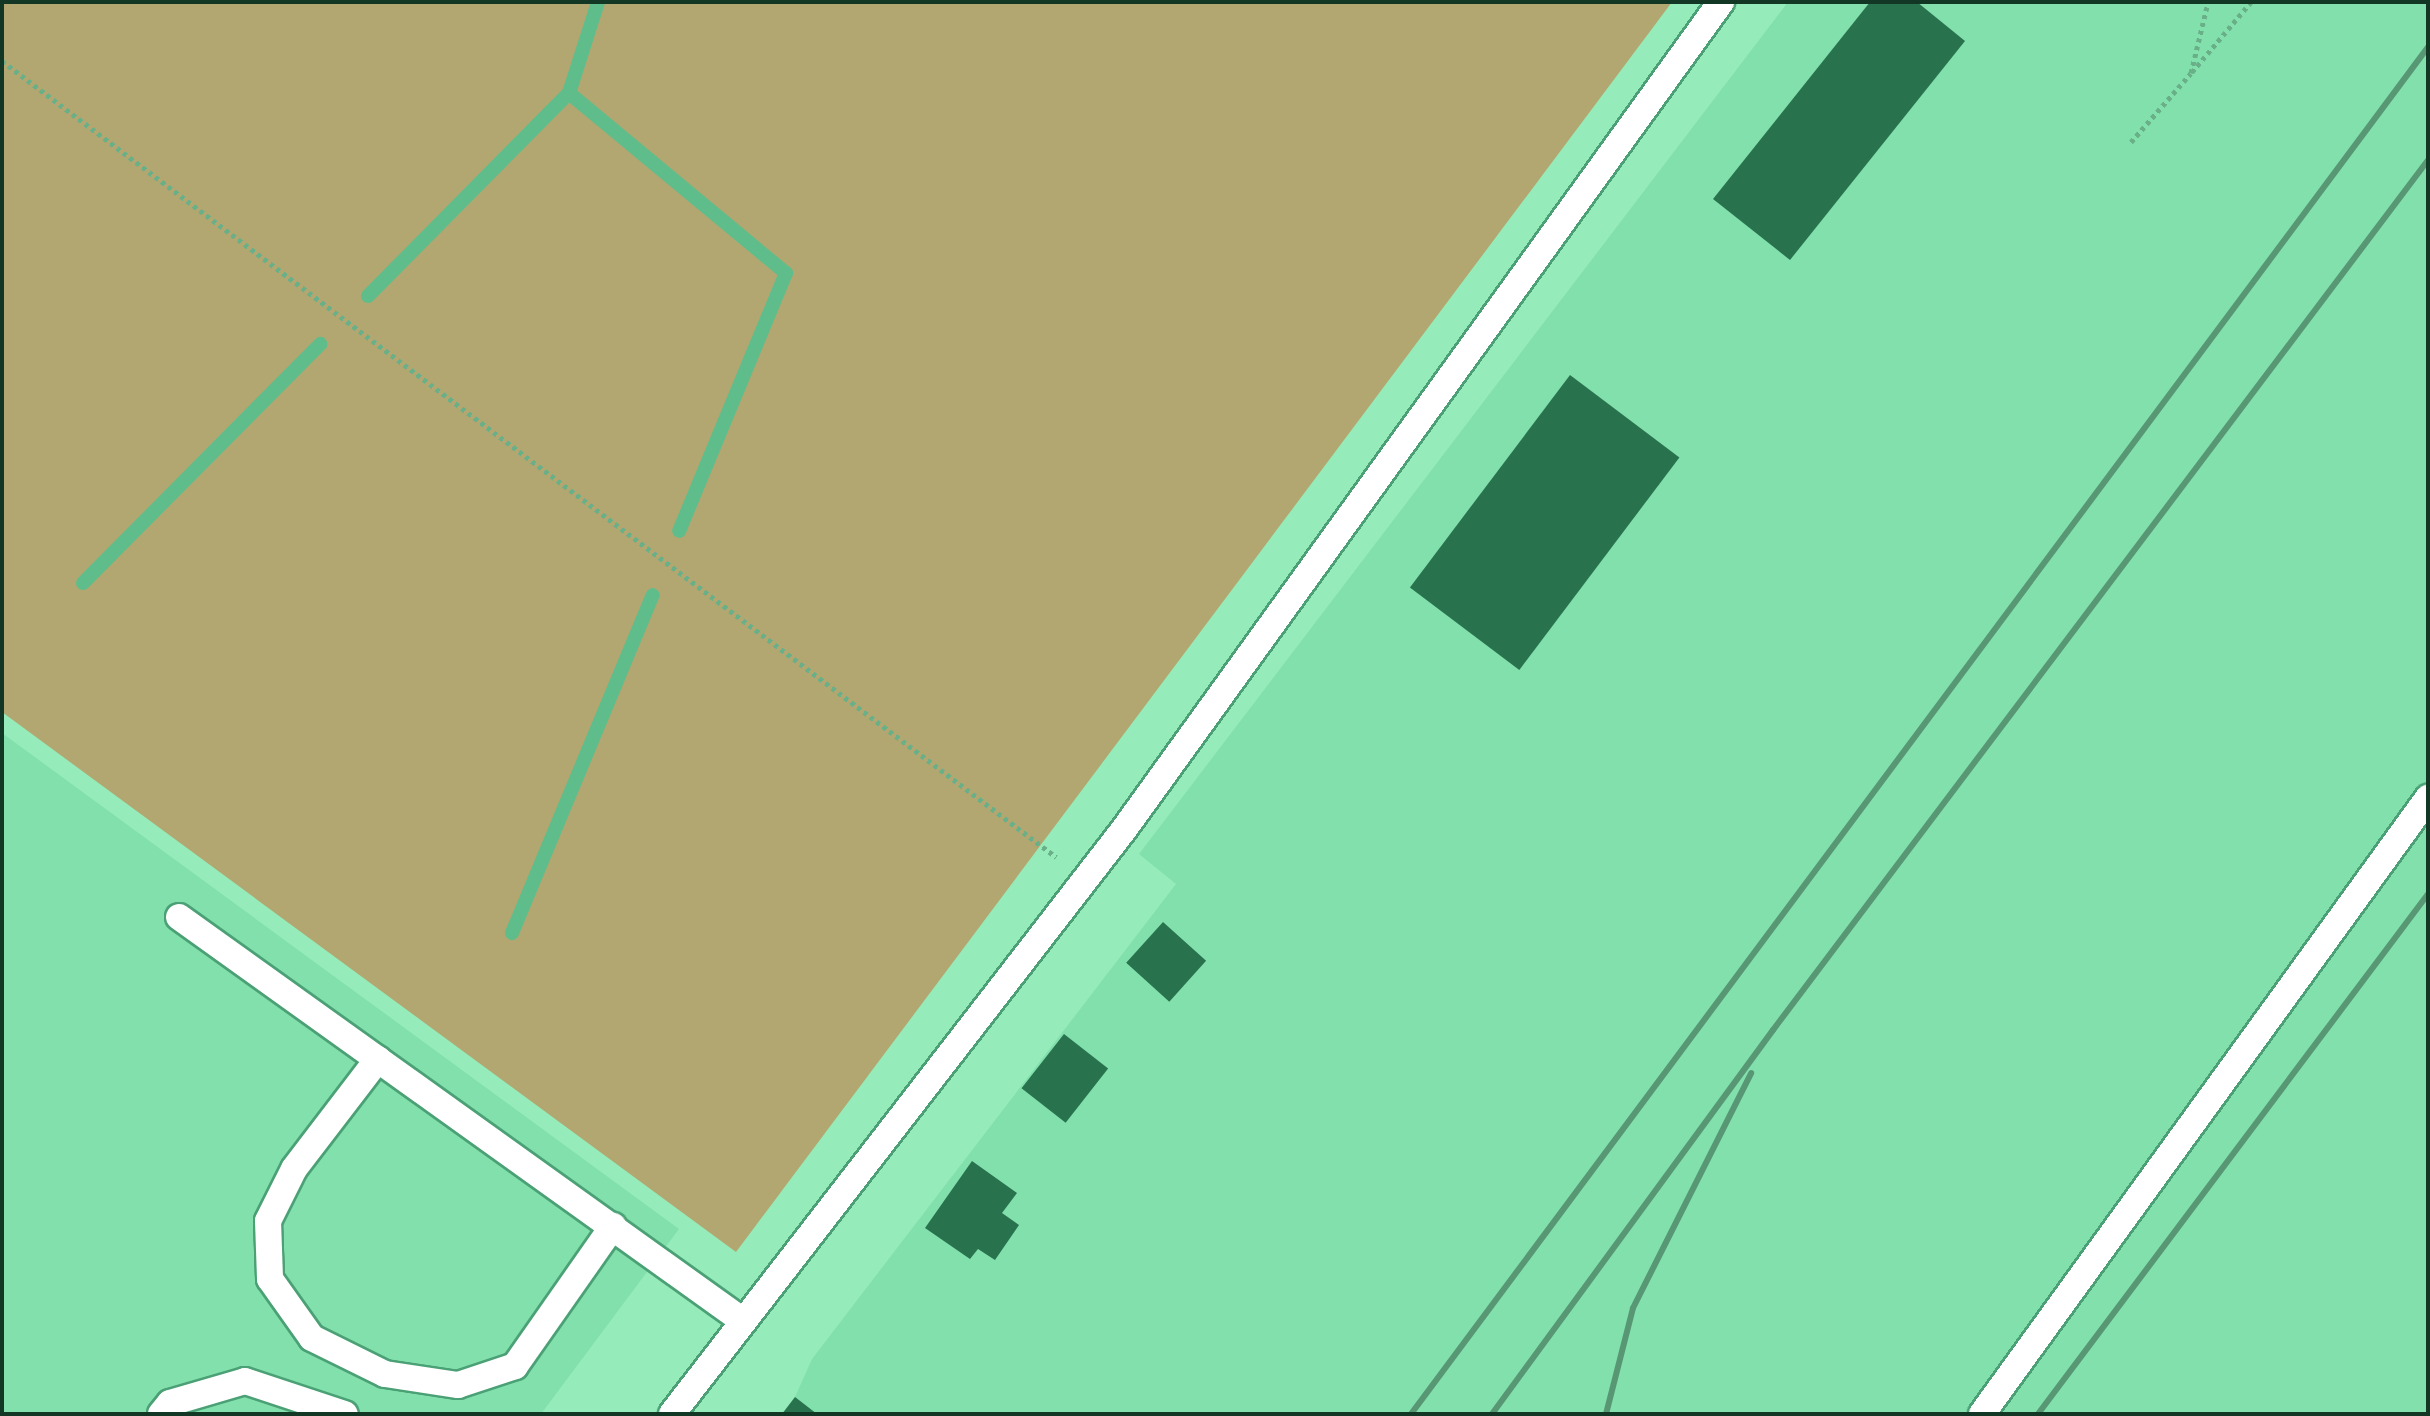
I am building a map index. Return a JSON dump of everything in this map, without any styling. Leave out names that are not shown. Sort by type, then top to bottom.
[{"type":"lane","points":[[672,1414],[1085,880],[1721,2]]},
{"type":"lane","points":[[1982,1414],[2428,798]]},
{"type":"lane","points":[[179,917],[743,1321]]},
{"type":"lane","points":[[378,1059],[294,1169],[268,1221],[270,1279],[312,1338],[385,1374],[458,1385],[515,1366],[613,1226]]},
{"type":"lane","points":[[161,1414],[170,1403],[245,1381],[345,1414]]},
{"type":"path","points":[[2191,73],[2208,2]]},
{"type":"path","points":[[2131,142],[2251,2]]},
{"type":"path","points":[[2,61],[1085,880]]},
{"type":"shaded area","points":[[2,2],[1672,2],[736,1252],[2,712]]},
{"type":"shaded area","points":[[1788,2],[2428,2],[2428,1414],[782,1414],[795,1397],[812,1359],[1176,884],[1139,854]]},
{"type":"shaded area","points":[[2,733],[679,1229],[541,1414],[2,1414]]},
{"type":"building","points":[[1870,2],[1917,2],[1965,41],[1790,260],[1713,199]]},
{"type":"building","points":[[1570,375],[1679,457],[1519,670],[1410,587]]},
{"type":"building","points":[[1163,922],[1206,961],[1169,1002],[1126,963]]},
{"type":"building","points":[[1064,1034],[1108,1068],[1066,1123],[1022,1088]]},
{"type":"building","points":[[972,1161],[1017,1193],[1002,1213],[1019,1225],[995,1260],[978,1249],[970,1259],[925,1228]]},
{"type":"building","points":[[795,1397],[817,1414],[782,1414]]},
{"type":"waterway","points":[[569,93],[598,2]]},
{"type":"waterway","points":[[368,296],[569,93],[786,273],[679,531]]},
{"type":"waterway","points":[[83,583],[320,344]]},
{"type":"waterway","points":[[512,933],[653,595]]},
{"type":"railway","points":[[1411,1414],[2428,47]]},
{"type":"railway","points":[[1492,1414],[1773,1030],[2428,160]]},
{"type":"railway","points":[[2038,1414],[2428,894]]},
{"type":"railway","points":[[1606,1414],[1633,1308],[1751,1073]]}]
